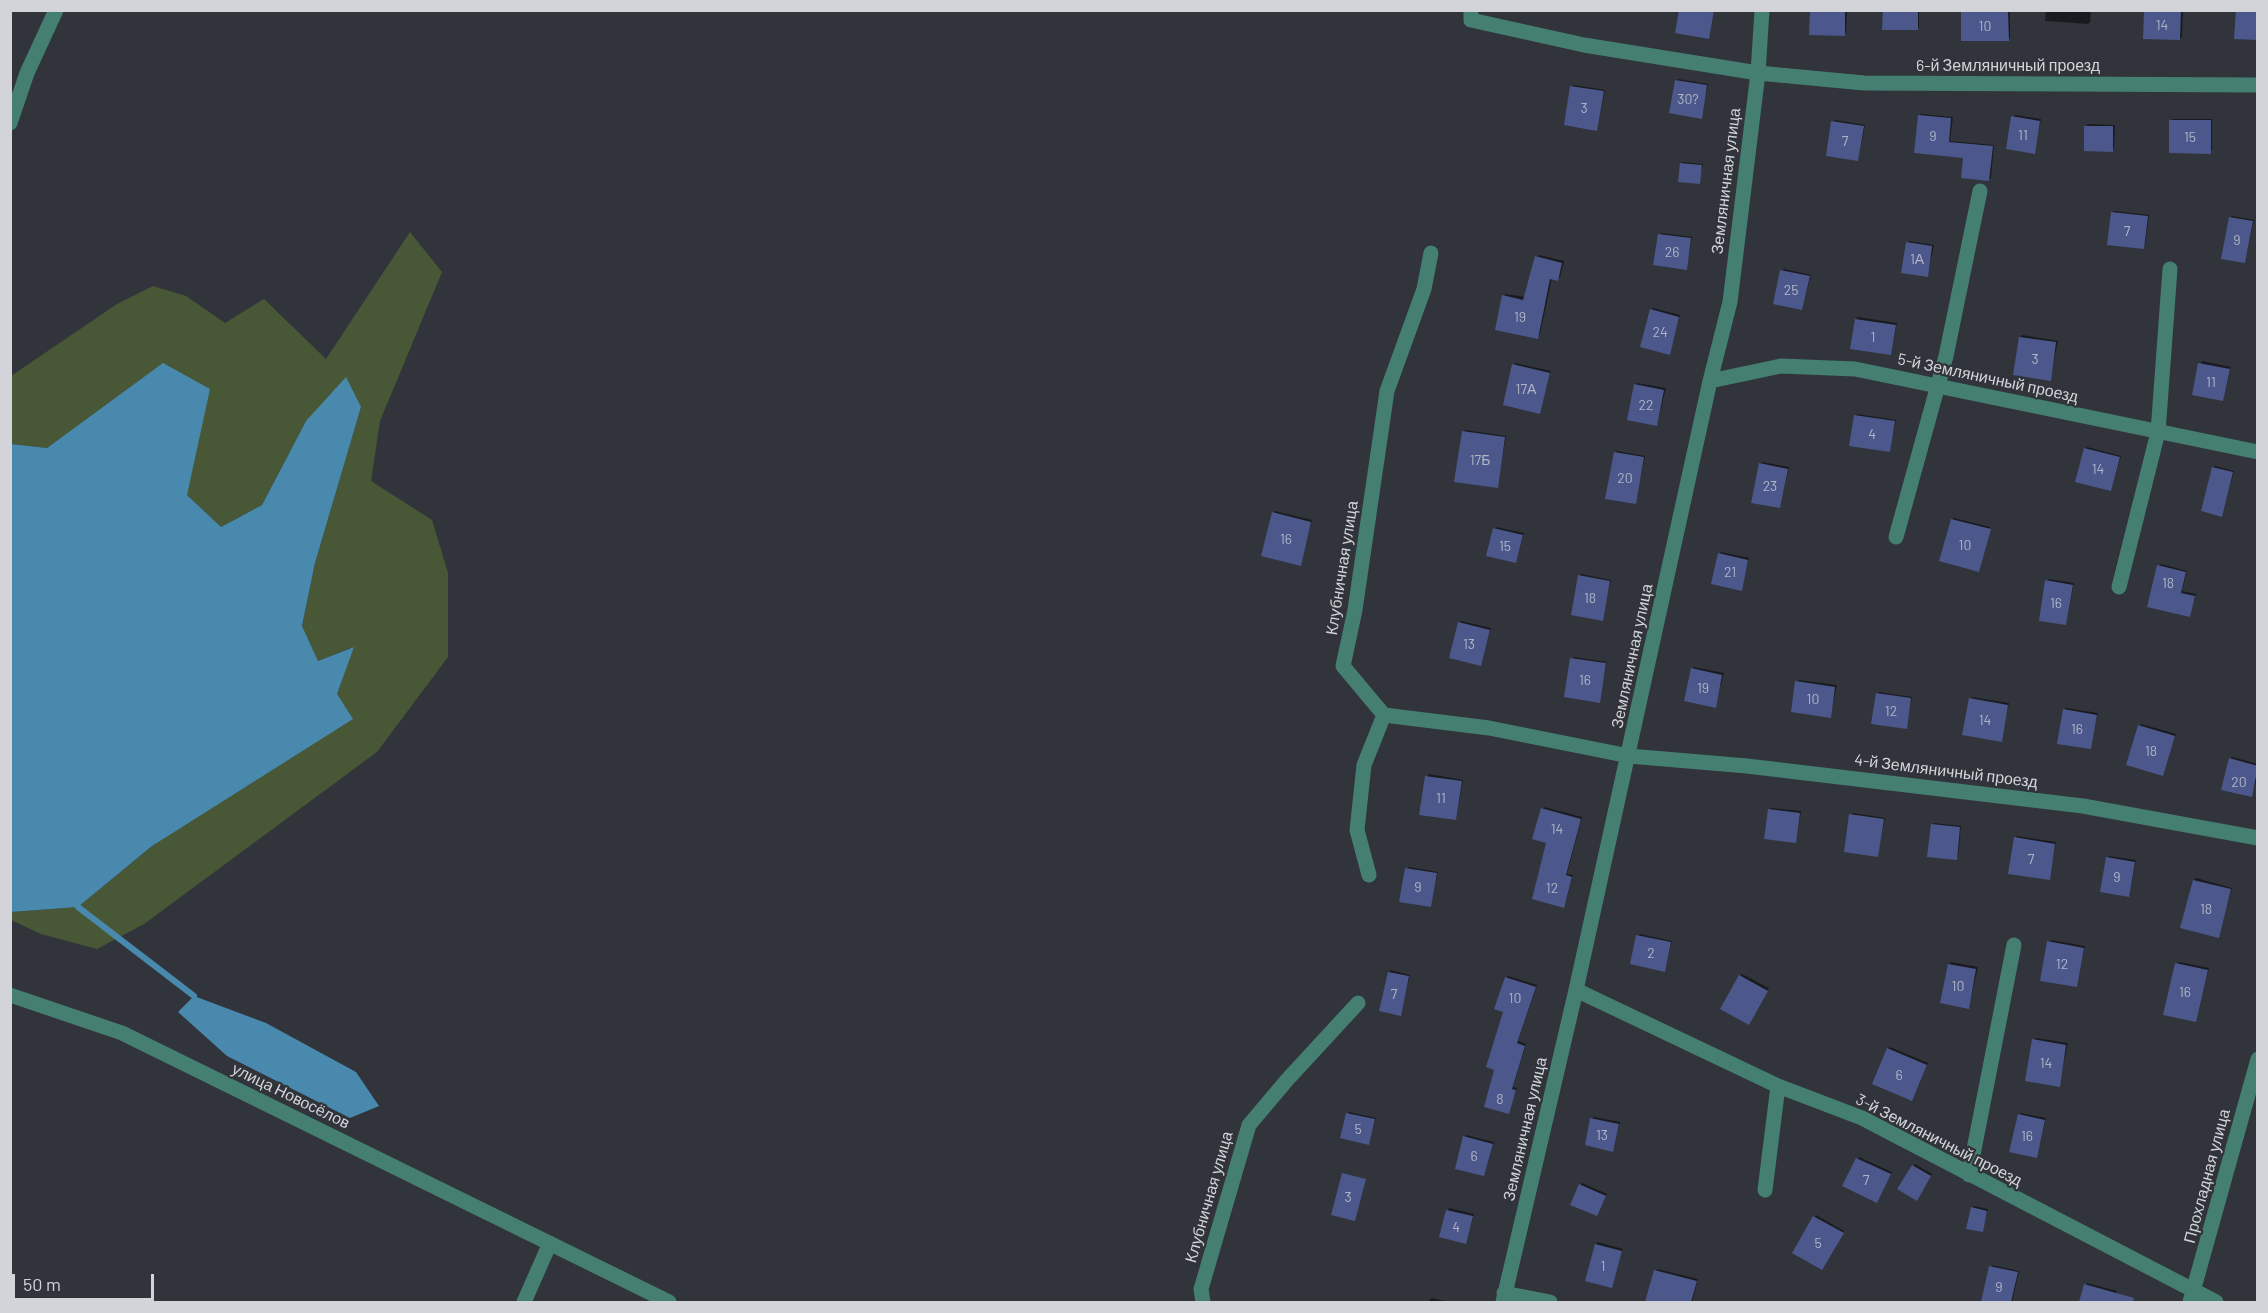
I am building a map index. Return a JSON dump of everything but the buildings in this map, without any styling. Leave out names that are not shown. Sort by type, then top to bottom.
[{"type":"street","points":[[10,123],[27,73],[56,10]]},
{"type":"street","name":"Земляничная улица","points":[[1503,1298],[1576,990],[1710,381],[1730,302],[1758,73],[1762,10]]},
{"type":"street","name":"6-й Земляничный проезд","points":[[1471,15],[1584,45],[1758,73],[1864,83],[2258,85]]},
{"type":"street","points":[[1896,537],[1946,356],[1980,191]]},
{"type":"street","name":"Клубничная улица","points":[[1384,715],[1343,666],[1355,610],[1387,392],[1424,289],[1431,253]]},
{"type":"street","points":[[2119,587],[2151,468],[2158,432],[2170,268]]},
{"type":"street","name":"5-й Земляничный проезд","points":[[1710,381],[1780,366],[1855,369],[2258,452]]},
{"type":"street","points":[[1369,875],[1357,830],[1364,765],[1384,715]]},
{"type":"street","name":"4-й Земляничный проезд","points":[[1384,715],[1489,728],[1629,756],[1747,766],[2083,806],[2258,838]]},
{"type":"street","points":[[1969,1175],[2014,945]]},
{"type":"street","name":"3-й Земляничный проезд","points":[[1576,990],[1778,1086],[1862,1118],[2193,1297],[2216,1302]]},
{"type":"street","name":"улица Новосёлов","points":[[10,995],[122,1033],[669,1302]]},
{"type":"street","name":"Клубничная улица","points":[[1203,1302],[1201,1289],[1249,1125],[1358,1003]]},
{"type":"street","name":"Прохладная улица","points":[[2193,1297],[2258,1059]]},
{"type":"street","points":[[1765,1190],[1778,1086]]},
{"type":"street","points":[[524,1302],[550,1243]]},
{"type":"street","points":[[1503,1298],[1550,1302]]},
{"type":"green space","points":[[410,232],[442,272],[380,421],[371,481],[432,520],[448,573],[448,657],[377,752],[144,924],[97,949],[41,934],[11,920],[11,912],[78,907],[337,694],[353,647],[318,661],[302,627],[315,563],[361,407],[306,421],[262,505],[221,527],[187,495],[163,364],[47,448],[11,444],[11,376],[117,304],[153,286],[186,296],[225,323],[264,299],[326,359]]},
{"type":"water","points":[[163,363],[210,389],[187,495],[221,527],[262,505],[306,421],[346,377],[361,407],[315,563],[302,626],[318,661],[354,647],[337,694],[353,719],[152,846],[78,907],[11,912],[11,444],[47,448]]},
{"type":"water","points":[[194,996],[266,1023],[356,1072],[379,1106],[350,1118],[227,1056],[178,1012]]},
{"type":"waterway","points":[[78,907],[194,996]]}]
